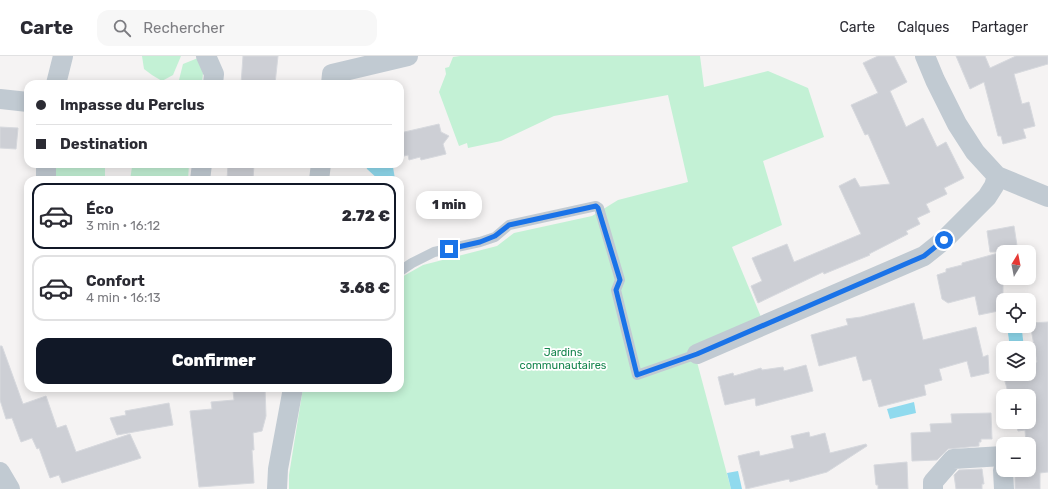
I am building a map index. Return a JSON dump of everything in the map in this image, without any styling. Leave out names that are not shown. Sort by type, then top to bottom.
[{"type":"street","points":[[57,80],[63,56]]},
{"type":"street","points":[[206,56],[214,74],[213,80]]},
{"type":"street","points":[[331,80],[332,74],[408,56]]},
{"type":"street","points":[[925,56],[956,124],[975,152],[997,176],[1048,196]]},
{"type":"street","points":[[0,99],[24,102]]},
{"type":"street","points":[[697,354],[924,256],[944,240],[987,198],[994,186],[997,176]]},
{"type":"street","points":[[277,489],[278,469],[292,392]]},
{"type":"street","points":[[934,489],[933,482],[953,459],[996,456]]},
{"type":"street","points":[[0,472],[10,489]]},
{"type":"street","points":[[1004,477],[1004,489]]},
{"type":"lane","points":[[404,268],[434,252],[480,242],[495,236],[509,225],[596,206],[598,208],[620,280],[616,290],[637,375],[697,354]]},
{"type":"green space","points":[[142,56],[181,56],[173,75],[164,80],[160,80],[144,69]]},
{"type":"green space","name":"Jardins communautaires","points":[[700,56],[704,87],[768,71],[808,88],[824,137],[763,161],[782,225],[732,247],[761,317],[693,347],[731,489],[289,489],[289,475],[302,392],[404,392],[404,276],[423,265],[497,246],[514,233],[592,216],[618,200],[688,182],[668,95],[554,116],[501,141],[468,148],[467,143],[459,146],[439,92],[446,74],[445,68],[449,67],[453,57]]},
{"type":"green space","points":[[198,58],[203,73],[202,80],[179,80],[183,64]]},
{"type":"green space","points":[[55,168],[105,168],[105,176],[55,176]]},
{"type":"green space","points":[[132,168],[189,168],[188,176],[131,176]]},
{"type":"water","points":[[393,168],[394,176],[375,176],[367,169]]},
{"type":"water","points":[[1008,333],[1022,333],[1023,341],[1009,341]]},
{"type":"water","points":[[914,402],[916,413],[890,419],[887,409]]},
{"type":"water","points":[[738,471],[742,489],[731,489],[727,473]]},
{"type":"building","points":[[243,56],[278,56],[275,80],[241,80]]},
{"type":"building","points":[[878,56],[894,56],[907,82],[890,91],[906,127],[923,118],[937,147],[946,142],[964,178],[944,188],[947,194],[926,204],[930,212],[917,218],[920,224],[906,231],[908,234],[869,254],[870,255],[824,274],[823,272],[758,303],[751,286],[762,281],[752,258],[787,244],[794,262],[861,234],[839,186],[855,178],[860,187],[890,184],[868,134],[865,135],[851,105],[878,93],[863,63]]},
{"type":"building","points":[[956,56],[985,56],[990,68],[1016,56],[1048,56],[1048,64],[1014,74],[1022,104],[1029,102],[1035,126],[1023,129],[1026,138],[1003,144],[1001,136],[998,136],[984,82],[970,89]]},
{"type":"building","points":[[439,124],[441,132],[449,136],[443,144],[446,154],[421,160],[420,157],[409,160],[408,155],[404,156],[404,132]]},
{"type":"building","points":[[0,127],[18,128],[16,149],[0,148]]},
{"type":"building","points":[[228,168],[254,168],[253,176],[227,176]]},
{"type":"building","points":[[1014,226],[1017,245],[996,245],[996,252],[990,252],[987,231]]},
{"type":"building","points":[[996,254],[996,285],[1003,285],[1003,293],[996,293],[996,311],[979,315],[975,296],[948,303],[942,299],[937,275],[946,272],[946,269],[962,265],[962,263]]},
{"type":"building","points":[[914,303],[923,340],[976,327],[983,357],[988,355],[989,373],[971,377],[967,361],[939,369],[942,380],[924,385],[926,395],[879,407],[871,379],[863,381],[856,356],[819,366],[811,335],[848,325],[846,319],[861,317]]},
{"type":"building","points":[[1048,322],[1048,472],[1040,473],[1040,489],[1015,489],[1015,477],[1036,477],[1036,437],[1026,437],[1025,430],[1018,431],[1018,429],[1036,429],[1036,389],[1007,389],[1005,381],[1036,381],[1036,341],[1033,341],[1032,333],[1036,333],[1036,323]]},
{"type":"building","points":[[0,346],[2,346],[23,404],[46,396],[57,428],[66,425],[76,452],[130,434],[141,458],[62,483],[59,475],[50,478],[39,448],[37,449],[32,438],[21,442],[12,418],[6,419],[0,400]]},
{"type":"building","points":[[806,365],[813,391],[756,406],[755,398],[725,405],[718,377],[733,373],[734,376],[761,368],[762,370],[783,367],[784,371]]},
{"type":"building","points":[[233,392],[265,392],[266,416],[262,431],[253,433],[254,450],[252,450],[254,483],[199,487],[190,411],[212,409],[211,402],[234,400]]},
{"type":"building","points":[[169,403],[173,425],[117,435],[110,418],[126,415],[125,411]]},
{"type":"building","points":[[991,413],[992,439],[981,439],[979,446],[948,449],[937,460],[912,461],[911,433],[931,432],[930,424],[952,423],[951,414]]},
{"type":"building","points":[[809,432],[810,437],[825,433],[830,453],[866,444],[867,446],[827,472],[790,482],[789,479],[746,489],[738,456],[759,451],[760,456],[794,448],[791,436]]},
{"type":"building","points":[[907,462],[908,489],[878,489],[878,485],[876,485],[874,465]]},
{"type":"building","points":[[982,469],[984,484],[982,484],[982,489],[956,489],[954,475],[959,470]]},
{"type":"route","points":[[449,249],[480,242],[495,236],[509,225],[596,206],[598,208],[620,280],[616,290],[637,375],[697,354],[924,256],[944,240]]}]
